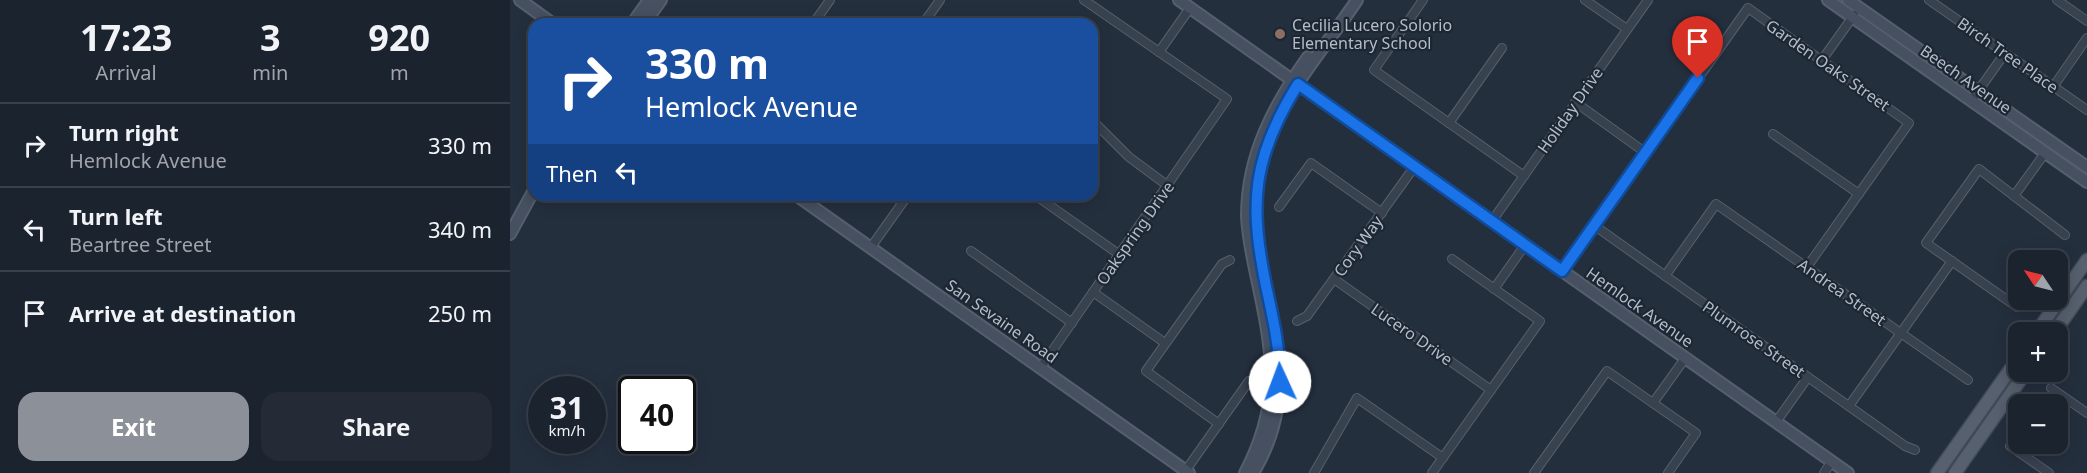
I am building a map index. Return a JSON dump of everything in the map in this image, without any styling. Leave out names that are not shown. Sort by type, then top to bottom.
[{"type":"main road","points":[[2044,322],[2087,260]]},
{"type":"main road","points":[[2062,322],[2087,286]]},
{"type":"main road","points":[[1937,473],[2008,373]]},
{"type":"main road","points":[[1955,473],[2019,382]]},
{"type":"street","points":[[520,0],[545,18]]},
{"type":"street","points":[[636,18],[649,0]]},
{"type":"street","points":[[648,18],[661,0]]},
{"type":"street","points":[[817,18],[830,0]]},
{"type":"street","points":[[1084,0],[1159,52],[1190,8]]},
{"type":"street","name":"Hemlock Avenue","points":[[1179,0],[1848,473]]},
{"type":"street","points":[[1245,473],[1266,422],[1273,368],[1248,232],[1251,171],[1261,138],[1294,82],[1349,0]]},
{"type":"street","points":[[1253,473],[1271,435],[1278,400],[1280,370],[1278,346],[1257,236],[1255,203],[1265,148],[1294,82],[1357,0]]},
{"type":"street","points":[[1423,0],[1374,70],[1524,176]]},
{"type":"street","points":[[1585,0],[1627,29]]},
{"type":"street","name":"Holiday Drive","points":[[1492,221],[1648,0]]},
{"type":"street","name":"Beech Avenue","points":[[1828,0],[1856,12],[2087,167]]},
{"type":"street","name":"Beech Avenue","points":[[1848,0],[1856,12],[1971,101],[2087,182]]},
{"type":"street","name":"Birch Tree Place","points":[[1929,0],[2087,110]]},
{"type":"street","points":[[2057,0],[2087,21]]},
{"type":"street","points":[[927,18],[937,1]]},
{"type":"street","name":"Garden Oaks Street","points":[[1646,153],[1748,8],[1909,123],[1859,194]]},
{"type":"street","points":[[1822,60],[1856,12]]},
{"type":"street","points":[[2053,87],[2087,38]]},
{"type":"street","points":[[1449,123],[1502,48]]},
{"type":"street","name":"Oakspring Drive","points":[[1041,366],[1227,99],[1159,52]]},
{"type":"street","points":[[1971,101],[2005,53]]},
{"type":"street","points":[[1562,271],[1646,153],[1575,102]]},
{"type":"street","points":[[1098,126],[1129,157],[1168,186]]},
{"type":"street","points":[[1773,134],[1859,194],[1807,267]]},
{"type":"street","points":[[2014,196],[2045,153]]},
{"type":"street","points":[[1279,207],[1311,163],[1382,213]]},
{"type":"street","name":"Cory Way","points":[[1297,321],[1307,316],[1415,166]]},
{"type":"street","points":[[2008,301],[1926,243],[1979,169],[2065,235]]},
{"type":"street","points":[[510,234],[528,201]]},
{"type":"street","name":"San Sevaine Road","points":[[805,201],[1041,366],[1187,472]]},
{"type":"street","points":[[871,247],[904,201]]},
{"type":"street","points":[[1044,201],[1120,255]]},
{"type":"street","name":"Andrea Street","points":[[1665,276],[1716,204],[1968,380]]},
{"type":"street","name":"Plumrose Street","points":[[1594,226],[1905,446],[1915,450]]},
{"type":"street","points":[[1494,289],[1525,245]]},
{"type":"street","points":[[971,251],[1072,323]]},
{"type":"street","points":[[1219,424],[1146,371],[1222,264],[1230,260]]},
{"type":"street","points":[[1432,473],[1540,321],[1452,260]]},
{"type":"street","points":[[1849,406],[1952,261]]},
{"type":"street","name":"Lucero Drive","points":[[1334,279],[1491,390]]},
{"type":"street","points":[[1094,292],[1165,343]]},
{"type":"street","points":[[1653,403],[1686,357]]},
{"type":"street","points":[[1534,473],[1607,371],[1696,433],[1668,473]]},
{"type":"street","points":[[1776,422],[1808,377]]},
{"type":"street","points":[[1187,472],[1249,381]]},
{"type":"street","points":[[2050,388],[2087,413]]},
{"type":"street","points":[[1314,473],[1358,398],[1443,458]]},
{"type":"street","points":[[2022,454],[2049,473]]},
{"type":"street","points":[[1824,473],[1832,461]]},
{"type":"place","name":"Cecilia Lucero Solorio Elementary School","points":[[1280,34]]},
{"type":"route","points":[[1280,382],[1278,346],[1260,257],[1255,203],[1259,170],[1265,148],[1278,117],[1298,84],[1562,271],[1698,78]]}]
